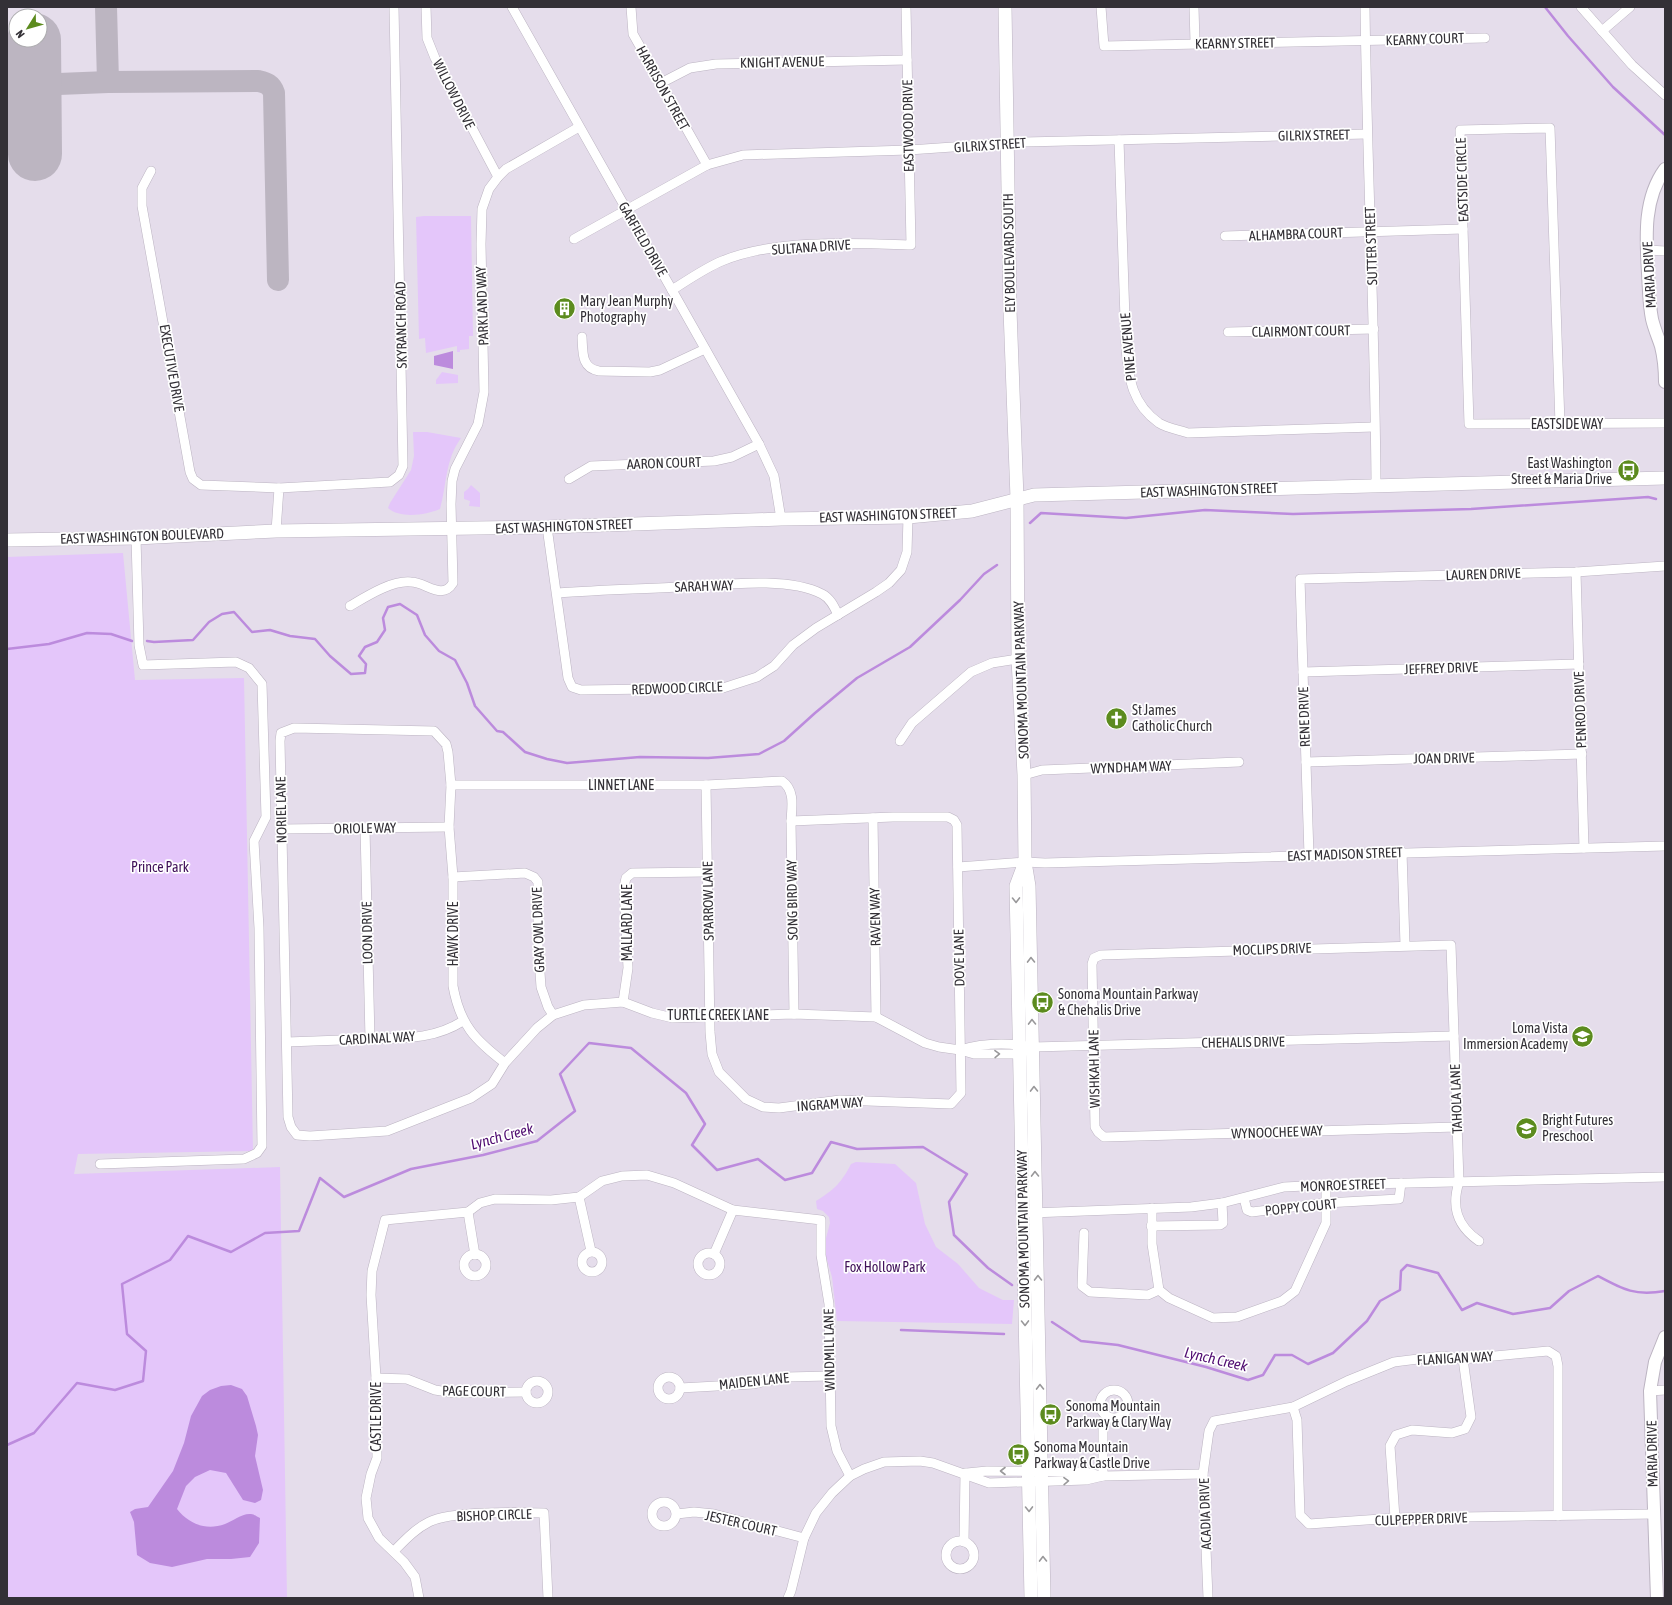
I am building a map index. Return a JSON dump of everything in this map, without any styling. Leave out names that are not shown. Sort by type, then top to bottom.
[{"type":"main road","name":"ELY BOULEVARD SOUTH","points":[[1005,7],[1010,310],[1017,498]]},
{"type":"main road","name":"EAST WASHINGTON STREET","points":[[276,531],[547,528],[781,519],[908,517],[972,511],[1017,498],[1034,495],[1665,478]]},
{"type":"main road","name":"SONOMA MOUNTAIN PARKWAY","points":[[1017,498],[1018,659],[1024,775],[1025,862],[1029,886],[1044,1598]]},
{"type":"main road","name":"EAST WASHINGTON BOULEVARD","points":[[7,540],[136,538],[276,531]]},
{"type":"main road","name":"SONOMA MOUNTAIN PARKWAY","points":[[1025,862],[1016,886],[1031,1598]]},
{"type":"street","name":"SKYRANCH ROAD","points":[[279,488],[385,483],[396,478],[402,471],[403,453],[394,7]]},
{"type":"street","name":"WILLOW DRIVE","points":[[426,7],[427,38],[435,58],[498,177]]},
{"type":"street","name":"GARFIELD DRIVE","points":[[512,7],[759,444],[774,476],[781,519]]},
{"type":"street","name":"HARRISON STREET","points":[[631,7],[633,34],[706,165]]},
{"type":"street","name":"EASTWOOD DRIVE","points":[[906,7],[911,245]]},
{"type":"street","name":"KEARNY STREET","points":[[1101,7],[1104,46],[1195,43],[1365,41]]},
{"type":"street","points":[[1194,7],[1195,43]]},
{"type":"street","name":"SUTTER STREET","points":[[1365,7],[1367,134],[1374,330],[1374,427],[1376,485]]},
{"type":"street","points":[[1581,7],[1632,65],[1665,95]]},
{"type":"street","points":[[1602,31],[1630,7]]},
{"type":"street","name":"KEARNY COURT","points":[[1365,41],[1485,38]]},
{"type":"street","name":"KNIGHT AVENUE","points":[[661,83],[690,68],[716,64],[907,60]]},
{"type":"street","name":"PARKLAND WAY","points":[[350,606],[371,594],[397,583],[412,582],[441,592],[448,590],[453,583],[451,504],[453,475],[474,434],[483,401],[482,209],[487,194],[498,177],[518,161],[579,127]]},
{"type":"street","name":"EASTSIDE CIRCLE","points":[[1469,424],[1460,130],[1550,128],[1560,424]]},
{"type":"street","name":"GILRIX STREET","points":[[574,239],[706,165],[743,155],[909,150],[1008,144],[1119,140],[1367,134]]},
{"type":"street","name":"PINE AVENUE","points":[[1119,140],[1126,349],[1129,377],[1133,390],[1147,413],[1160,423],[1188,433],[1374,427]]},
{"type":"street","name":"MARIA DRIVE","points":[[1665,170],[1656,184],[1647,220],[1651,314],[1663,357],[1665,382]]},
{"type":"street","name":"EXECUTIVE DRIVE","points":[[152,171],[142,188],[142,206],[190,472],[193,479],[201,485],[279,488]]},
{"type":"street","name":"ALHAMBRA COURT","points":[[1225,236],[1463,229]]},
{"type":"street","name":"SULTANA DRIVE","points":[[672,290],[722,261],[752,252],[797,245],[911,245]]},
{"type":"street","points":[[1648,250],[1665,251]]},
{"type":"street","name":"CLAIRMONT COURT","points":[[1228,332],[1374,330]]},
{"type":"street","points":[[582,338],[583,361],[593,370],[599,371],[645,372],[660,370],[705,349]]},
{"type":"street","name":"EASTSIDE WAY","points":[[1469,424],[1665,423]]},
{"type":"street","name":"AARON COURT","points":[[569,479],[578,472],[591,466],[714,460],[732,456],[759,444]]},
{"type":"street","points":[[276,531],[279,488]]},
{"type":"street","name":"REDWOOD CIRCLE","points":[[547,528],[568,678],[572,687],[581,690],[723,688],[757,677],[774,666],[793,645],[816,628],[889,583],[901,570],[907,552],[908,517]]},
{"type":"street","points":[[100,1164],[244,1159],[257,1153],[262,1146],[259,928],[254,841],[266,817],[262,684],[248,668],[236,662],[143,665],[139,645],[136,538]]},
{"type":"street","name":"LAUREN DRIVE","points":[[1300,579],[1576,572],[1665,566]]},
{"type":"street","name":"PENROD DRIVE","points":[[1576,572],[1584,848]]},
{"type":"street","name":"RENE DRIVE","points":[[1300,579],[1309,855]]},
{"type":"street","name":"SARAH WAY","points":[[557,593],[622,588],[779,584],[809,589],[823,594],[833,604],[838,615]]},
{"type":"street","points":[[900,741],[912,722],[971,672],[992,663],[1018,659]]},
{"type":"street","name":"JEFFREY DRIVE","points":[[1303,672],[1579,664]]},
{"type":"street","name":"NORIEL LANE","points":[[287,1042],[281,828],[281,733],[285,730],[294,728],[434,731]]},
{"type":"street","name":"HAWK DRIVE","points":[[434,731],[446,744],[451,785],[449,827],[453,877],[453,986],[456,1004],[464,1021],[476,1039],[505,1063]]},
{"type":"street","name":"JOAN DRIVE","points":[[1306,762],[1582,754]]},
{"type":"street","name":"WYNDHAM WAY","points":[[1024,775],[1042,770],[1239,762]]},
{"type":"street","name":"LINNET LANE","points":[[451,785],[706,785],[782,781],[789,786]]},
{"type":"street","name":"SPARROW LANE","points":[[706,785],[710,1018]]},
{"type":"street","name":"SONG BIRD WAY","points":[[789,786],[792,800],[794,1014]]},
{"type":"street","points":[[791,821],[948,817],[954,820],[957,825],[958,867],[1025,862]]},
{"type":"street","name":"RAVEN WAY","points":[[873,818],[876,1016]]},
{"type":"street","name":"ORIOLE WAY","points":[[281,828],[449,827]]},
{"type":"street","name":"LOON DRIVE","points":[[365,828],[370,1039]]},
{"type":"street","name":"EAST MADISON STREET","points":[[1025,862],[1043,863],[1665,846]]},
{"type":"street","points":[[1402,852],[1405,945]]},
{"type":"street","name":"DOVE LANE","points":[[958,867],[960,1050]]},
{"type":"street","name":"MALLARD LANE","points":[[623,1002],[628,968],[624,888],[626,878],[632,873],[707,872]]},
{"type":"street","name":"GRAY OWL DRIVE","points":[[453,877],[525,873],[534,877],[538,882],[538,944],[541,987],[553,1015]]},
{"type":"street","name":"MOCLIPS DRIVE","points":[[1094,958],[1101,954],[1451,945]]},
{"type":"street","name":"TAHOLA LANE","points":[[1451,945],[1459,1182],[1456,1192],[1458,1215],[1462,1226],[1479,1241]]},
{"type":"street","name":"WISHKAH LANE","points":[[1094,958],[1092,964],[1095,1126],[1098,1132]]},
{"type":"street","name":"TURTLE CREEK LANE","points":[[287,1042],[288,1117],[291,1127],[297,1135],[310,1136],[387,1131],[471,1098],[492,1084],[505,1063],[537,1028],[553,1015],[584,1005],[623,1002],[652,1013],[673,1018],[710,1018],[794,1014],[876,1016],[925,1043],[939,1047],[960,1050],[974,1046],[1019,1049],[1033,1047]]},
{"type":"street","name":"INGRAM WAY","points":[[710,1018],[712,1054],[719,1072],[746,1099],[763,1107],[778,1108],[840,1100],[951,1104],[961,1093],[960,1050]]},
{"type":"street","name":"CARDINAL WAY","points":[[287,1042],[402,1039],[435,1035],[464,1021]]},
{"type":"street","name":"CHEHALIS DRIVE","points":[[1033,1047],[1454,1036]]},
{"type":"street","name":"WYNOOCHEE WAY","points":[[1098,1132],[1104,1137],[1457,1127]]},
{"type":"street","points":[[475,1255],[468,1212],[480,1203],[495,1199],[550,1200],[579,1197],[602,1181],[622,1176],[647,1175],[674,1183],[733,1210],[714,1254]]},
{"type":"street","name":"MONROE STREET","points":[[1023,1214],[1152,1208],[1191,1208],[1222,1203],[1284,1187],[1665,1177]]},
{"type":"street","name":"POPPY COURT","points":[[1244,1198],[1247,1210],[1252,1212],[1326,1203],[1399,1199],[1401,1183]]},
{"type":"street","points":[[1152,1208],[1152,1244],[1159,1290],[1168,1298],[1213,1318],[1237,1317],[1282,1301],[1295,1291],[1314,1253],[1326,1223],[1326,1185]]},
{"type":"street","points":[[579,1197],[591,1251]]},
{"type":"street","points":[[1151,1226],[1220,1225],[1223,1223],[1224,1219],[1222,1203]]},
{"type":"street","name":"WINDMILL LANE","points":[[733,1210],[821,1220],[821,1255],[829,1304],[831,1426],[837,1451],[850,1476]]},
{"type":"street","name":"CASTLE DRIVE","points":[[419,1598],[415,1577],[394,1551],[379,1538],[368,1518],[366,1498],[371,1474],[377,1458],[376,1378],[371,1295],[372,1271],[384,1220],[468,1212]]},
{"type":"street","points":[[1084,1233],[1082,1286],[1086,1290],[1090,1292],[1148,1295],[1159,1290]]},
{"type":"street","name":"MARIA DRIVE","points":[[1657,1598],[1650,1391],[1655,1362],[1665,1337]]},
{"type":"street","name":"FLANIGAN WAY","points":[[1209,1431],[1214,1421],[1293,1407],[1347,1381],[1394,1362],[1442,1356],[1463,1359],[1548,1351],[1556,1356],[1558,1366],[1558,1516]]},
{"type":"street","points":[[1395,1518],[1390,1446],[1396,1435],[1412,1430],[1452,1433],[1465,1429],[1471,1418],[1463,1359]]},
{"type":"street","name":"MAIDEN LANE","points":[[680,1388],[753,1384],[786,1377],[829,1376]]},
{"type":"street","name":"PAGE COURT","points":[[376,1378],[407,1379],[435,1390],[454,1393],[526,1392]]},
{"type":"street","points":[[1650,1391],[1665,1390]]},
{"type":"street","name":"CULPEPPER DRIVE","points":[[1293,1407],[1297,1420],[1300,1515],[1309,1524],[1395,1518],[1654,1514]]},
{"type":"street","points":[[1103,1476],[1103,1429],[1108,1417]]},
{"type":"street","name":"ACADIA DRIVE","points":[[1208,1598],[1203,1474],[1209,1431]]},
{"type":"street","points":[[788,1598],[804,1538],[816,1513],[832,1493],[850,1476],[884,1462],[920,1461],[933,1463],[965,1473],[987,1471],[1028,1477],[1041,1476],[1086,1480],[1103,1476],[1203,1474]]},
{"type":"street","points":[[964,1542],[965,1473]]},
{"type":"street","name":"JESTER COURT","points":[[677,1514],[694,1512],[714,1514],[804,1538]]},
{"type":"street","name":"BISHOP CIRCLE","points":[[394,1551],[410,1535],[430,1521],[455,1515],[544,1513],[548,1598]]},
{"type":"green space","points":[[471,216],[473,336],[469,336],[469,349],[460,350],[460,352],[457,352],[457,346],[426,353],[425,338],[419,339],[416,217]]},
{"type":"green space","points":[[442,372],[458,375],[458,383],[436,384],[436,380]]},
{"type":"green space","points":[[413,432],[427,432],[461,438],[449,464],[440,509],[428,513],[406,515],[399,514],[388,508],[411,470],[414,456]]},
{"type":"green space","points":[[471,485],[480,493],[480,507],[469,506],[470,501],[464,499],[464,492]]},
{"type":"green space","name":"Prince Park","points":[[123,553],[135,680],[244,678],[253,1151],[78,1154],[74,1174],[280,1167],[287,1598],[7,1598],[7,557]]},
{"type":"green space","name":"Fox Hollow Park","points":[[856,1162],[895,1164],[916,1183],[925,1224],[936,1247],[958,1264],[979,1288],[1003,1300],[1014,1300],[1012,1324],[837,1321],[832,1277],[825,1253],[825,1242],[830,1223],[829,1217],[823,1211],[817,1209],[816,1201],[837,1185],[851,1164]]},
{"type":"shaded area","points":[[453,351],[453,369],[434,365],[434,356]]},
{"type":"shaded area","points":[[231,1385],[242,1389],[247,1396],[256,1426],[258,1435],[255,1456],[263,1490],[261,1500],[255,1503],[243,1500],[226,1473],[210,1470],[195,1477],[186,1486],[177,1509],[192,1522],[198,1525],[211,1527],[225,1524],[244,1515],[253,1514],[260,1518],[259,1543],[250,1557],[207,1559],[172,1567],[150,1563],[137,1555],[134,1522],[130,1512],[135,1509],[148,1507],[173,1471],[184,1443],[191,1416],[202,1396],[210,1390],[221,1386]]},
{"type":"waterway","points":[[1545,7],[1568,36],[1613,87],[1665,135]]},
{"type":"waterway","points":[[1030,523],[1041,513],[1126,518],[1205,510],[1293,514],[1471,509],[1648,497],[1656,499]]},
{"type":"waterway","points":[[147,641],[193,640],[209,622],[222,614],[234,612],[252,632],[270,630],[290,636],[315,639],[330,656],[351,674],[365,673],[366,664],[359,656],[365,647],[377,642],[385,630],[383,618],[388,607],[400,604],[417,615],[425,635],[439,651],[455,660],[467,683],[475,706],[497,731],[503,732],[525,752],[567,763],[640,757],[708,758],[759,754],[784,741],[857,678],[910,647],[960,600],[984,574],[997,565]]},
{"type":"waterway","points":[[7,649],[49,644],[87,633],[111,634],[132,641]]},
{"type":"waterway","name":"Lynch Creek","points":[[7,1445],[34,1433],[77,1383],[115,1390],[143,1381],[146,1351],[127,1334],[122,1284],[170,1260],[188,1236],[231,1252],[265,1233],[299,1231],[320,1178],[344,1197],[411,1169],[483,1155],[537,1141],[575,1111],[560,1074],[589,1043],[631,1048],[686,1093],[705,1124],[692,1145],[717,1170],[758,1159],[785,1180],[812,1173],[831,1142],[857,1149],[923,1147],[967,1174],[949,1202],[954,1235],[988,1268],[1012,1285]]},
{"type":"waterway","name":"Lynch Creek","points":[[1052,1322],[1081,1341],[1118,1345],[1206,1367],[1248,1380],[1263,1375],[1275,1355],[1292,1355],[1308,1364],[1333,1353],[1367,1321],[1380,1301],[1400,1290],[1401,1271],[1407,1265],[1438,1273],[1462,1310],[1477,1303],[1513,1314],[1550,1308],[1569,1291],[1598,1276],[1630,1291],[1646,1293],[1665,1291]]},
{"type":"waterway","points":[[901,1330],[1004,1334]]},
{"type":"taxiway","points":[[106,7],[108,82]]},
{"type":"taxiway","points":[[34,85],[108,82],[258,81],[266,83],[270,86],[274,93],[278,280]]},
{"type":"runway","points":[[34,48],[35,154]]},
{"type":"place","name":"Mary Jean Murphy Photography","points":[[565,309]]},
{"type":"place","name":"East Washington Street & Maria Drive","points":[[1628,471]]},
{"type":"place","name":"St James Catholic Church","points":[[1116,718]]},
{"type":"place","name":"Sonoma Mountain Parkway & Chehalis Drive","points":[[1043,1002]]},
{"type":"place","name":"Loma Vista Immersion Academy","points":[[1583,1036]]},
{"type":"place","name":"Bright Futures Preschool","points":[[1526,1128]]},
{"type":"place","name":"Sonoma Mountain Parkway & Clary Way","points":[[1050,1414]]},
{"type":"place","name":"Sonoma Mountain Parkway & Castle Drive","points":[[1018,1455]]}]
